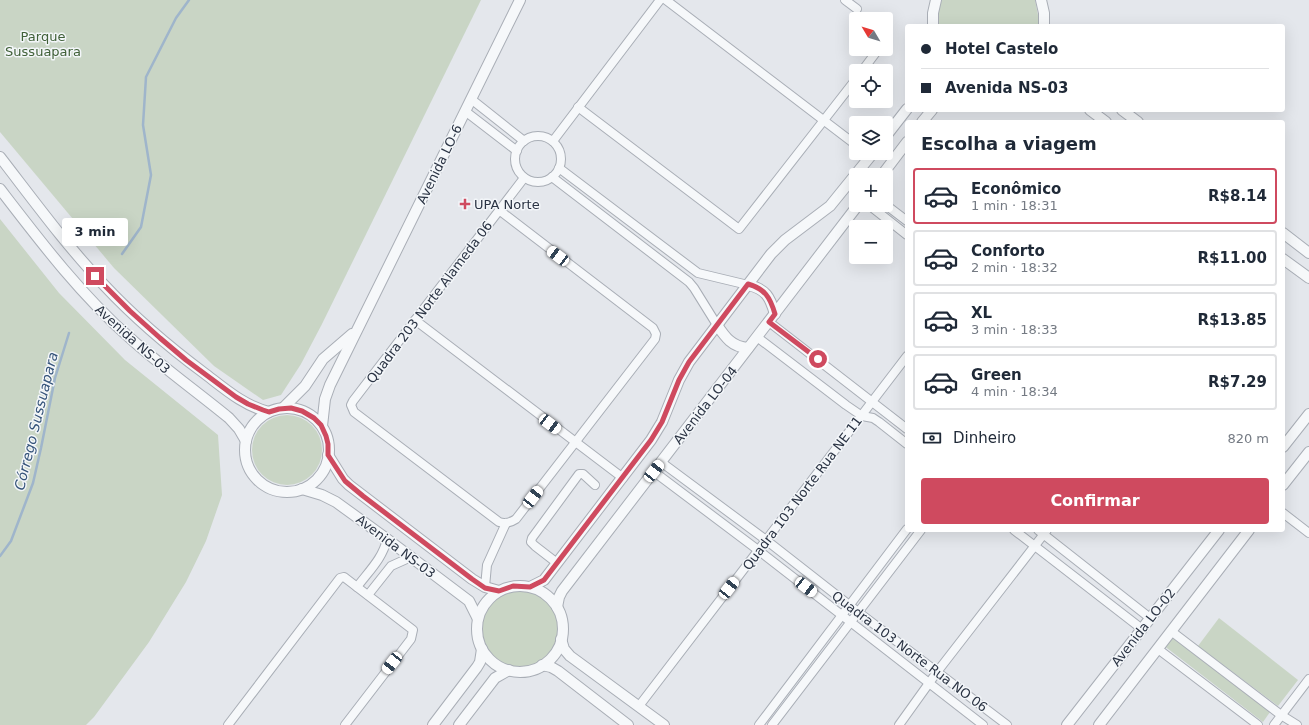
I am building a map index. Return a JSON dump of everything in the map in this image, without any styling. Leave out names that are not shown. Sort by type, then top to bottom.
[{"type":"street","name":"Avenida LO-6","points":[[322,426],[326,393],[520,0]]},
{"type":"street","points":[[552,141],[660,0]]},
{"type":"street","points":[[666,0],[849,140]]},
{"type":"street","points":[[845,0],[857,9]]},
{"type":"street","points":[[933,24],[933,13],[936,0]]},
{"type":"street","points":[[1041,0],[1044,13],[1044,24]]},
{"type":"street","points":[[578,107],[738,229],[849,88]]},
{"type":"street","points":[[471,99],[524,141]]},
{"type":"street","points":[[465,111],[517,151]]},
{"type":"street","points":[[893,127],[905,112]]},
{"type":"street","points":[[924,120],[930,112]]},
{"type":"street","points":[[1125,112],[1135,120]]},
{"type":"street","points":[[537,136],[545,137],[552,141],[557,146],[560,153],[561,161],[559,168],[552,177],[546,181],[538,182],[524,178],[520,174],[515,159],[517,151],[524,141],[531,137],[537,136]]},
{"type":"street","points":[[887,168],[905,145]]},
{"type":"street","name":"Avenida NS-03","points":[[0,157],[73,250],[105,286],[135,316],[186,360],[236,397],[252,406],[269,412]]},
{"type":"street","name":"Avenida LO-04","points":[[530,587],[544,580],[623,478],[656,432],[687,365],[771,254],[785,240],[834,202],[866,160]]},
{"type":"street","points":[[559,168],[698,273],[748,284],[763,291],[769,299],[772,318],[872,402],[905,427]]},
{"type":"street","points":[[552,177],[689,282],[730,342],[738,347],[748,348]]},
{"type":"street","name":"Quadra 203 Norte Alameda 06","points":[[506,523],[499,522],[354,412],[351,408],[353,401],[524,178]]},
{"type":"street","name":"Avenida NS-03","points":[[0,189],[50,253],[99,308],[147,353],[229,418],[239,428],[246,441]]},
{"type":"street","points":[[485,588],[487,564],[506,523],[516,519],[655,339],[656,335],[656,331],[499,210]]},
{"type":"street","points":[[893,210],[905,219]]},
{"type":"street","name":"Avenida LO-04","points":[[557,608],[562,591],[853,212]]},
{"type":"street","points":[[878,212],[905,233]]},
{"type":"street","points":[[1285,235],[1309,253]]},
{"type":"street","points":[[1285,260],[1309,278]]},
{"type":"street","points":[[415,320],[623,478]]},
{"type":"street","points":[[283,408],[305,386],[323,359],[358,328]]},
{"type":"street","points":[[757,337],[862,416],[873,418],[905,442]]},
{"type":"street","name":"Quadra 103 Norte Rua NE 11","points":[[639,706],[905,359]]},
{"type":"street","name":"Avenida NS-03","points":[[283,408],[296,409],[305,412],[314,418],[322,426],[328,440],[326,466],[320,475],[314,482],[302,489],[292,491],[281,491],[269,488],[259,482],[251,472],[245,452],[249,432],[255,422],[269,412],[283,408]]},
{"type":"street","points":[[1285,444],[1309,414]]},
{"type":"street","points":[[1285,483],[1309,452]]},
{"type":"street","name":"Avenida NS-03","points":[[328,455],[349,484],[472,579],[485,588],[499,591]]},
{"type":"street","name":"Quadra 103 Norte Rua NO 06","points":[[661,462],[766,540],[1007,725]]},
{"type":"street","name":"Quadra 103 Norte Rua NO 06","points":[[654,471],[983,725]]},
{"type":"street","points":[[558,563],[535,546],[531,542],[532,538],[578,475],[583,474],[595,485]]},
{"type":"street","name":"Avenida NS-03","points":[[302,489],[322,495],[336,502],[387,539],[469,601],[473,606],[478,619]]},
{"type":"street","points":[[1285,515],[1309,533]]},
{"type":"street","points":[[759,725],[905,532]]},
{"type":"street","points":[[772,725],[919,532]]},
{"type":"street","points":[[1016,532],[1035,548],[1142,629]]},
{"type":"street","points":[[899,725],[929,683],[1035,548],[1043,532],[1150,618]]},
{"type":"street","name":"Avenida LO-02","points":[[1067,725],[1216,532]]},
{"type":"street","name":"Avenida LO-02","points":[[1099,725],[1247,532]]},
{"type":"street","points":[[357,586],[381,555],[387,539]]},
{"type":"street","points":[[368,595],[391,566],[411,557]]},
{"type":"street","points":[[228,725],[340,578],[345,578],[357,586],[413,630],[411,639],[345,725]]},
{"type":"street","name":"Avenida NS-03","points":[[513,586],[530,587],[546,595],[557,608],[562,622],[561,639],[555,653],[542,665],[526,671],[509,670],[494,663],[482,649],[477,634],[478,619],[481,610],[487,601],[499,591],[513,586]]},
{"type":"street","points":[[1171,631],[1296,725]]},
{"type":"street","name":"Avenida NS-03","points":[[561,639],[564,649],[570,656],[664,725]]},
{"type":"street","points":[[1158,648],[1258,725]]},
{"type":"street","points":[[433,725],[477,667],[480,662],[482,649]]},
{"type":"street","points":[[542,665],[556,670],[628,725]]},
{"type":"street","points":[[458,725],[495,678],[509,670]]},
{"type":"street","points":[[1274,725],[1309,679]]},
{"type":"green space","name":"Parque Sussuapara","points":[[0,0],[481,0],[322,324],[301,364],[281,395],[263,400],[214,366],[114,268],[0,132]]},
{"type":"green space","points":[[942,0],[1035,0],[1038,24],[938,24],[938,11]]},
{"type":"green space","points":[[0,219],[59,293],[125,360],[218,435],[222,495],[206,541],[186,582],[149,642],[94,717],[86,725],[0,725]]},
{"type":"green space","points":[[287,415],[300,418],[312,425],[319,437],[322,450],[319,463],[312,475],[300,482],[287,485],[274,482],[262,475],[255,463],[252,450],[255,437],[262,425],[274,418]]},
{"type":"green space","points":[[520,591],[534,594],[547,602],[555,615],[558,629],[555,643],[547,656],[534,664],[520,667],[506,664],[493,656],[485,643],[482,629],[485,615],[493,602],[506,594]]},
{"type":"green space","points":[[1219,618],[1298,680],[1278,706],[1198,646]]},
{"type":"green space","points":[[1170,636],[1270,712],[1263,722],[1163,645]]},
{"type":"waterway","name":"Córrego Sussuapara","points":[[122,254],[141,227],[151,175],[143,125],[146,77],[176,18],[189,0]]},
{"type":"waterway","name":"Córrego Sussuapara","points":[[0,556],[11,541],[33,483],[55,378],[69,333]]},
{"type":"place","name":"UPA Norte","points":[[465,204]]},
{"type":"route","points":[[95,276],[160,338],[186,360],[236,397],[252,406],[269,412],[291,408],[302,411],[313,417],[321,425],[326,436],[329,451],[328,455],[347,482],[363,496],[480,585],[485,588],[499,591],[513,586],[530,587],[541,583],[544,580],[651,440],[662,422],[684,370],[748,284],[763,291],[767,295],[775,314],[769,322],[818,359]]}]
